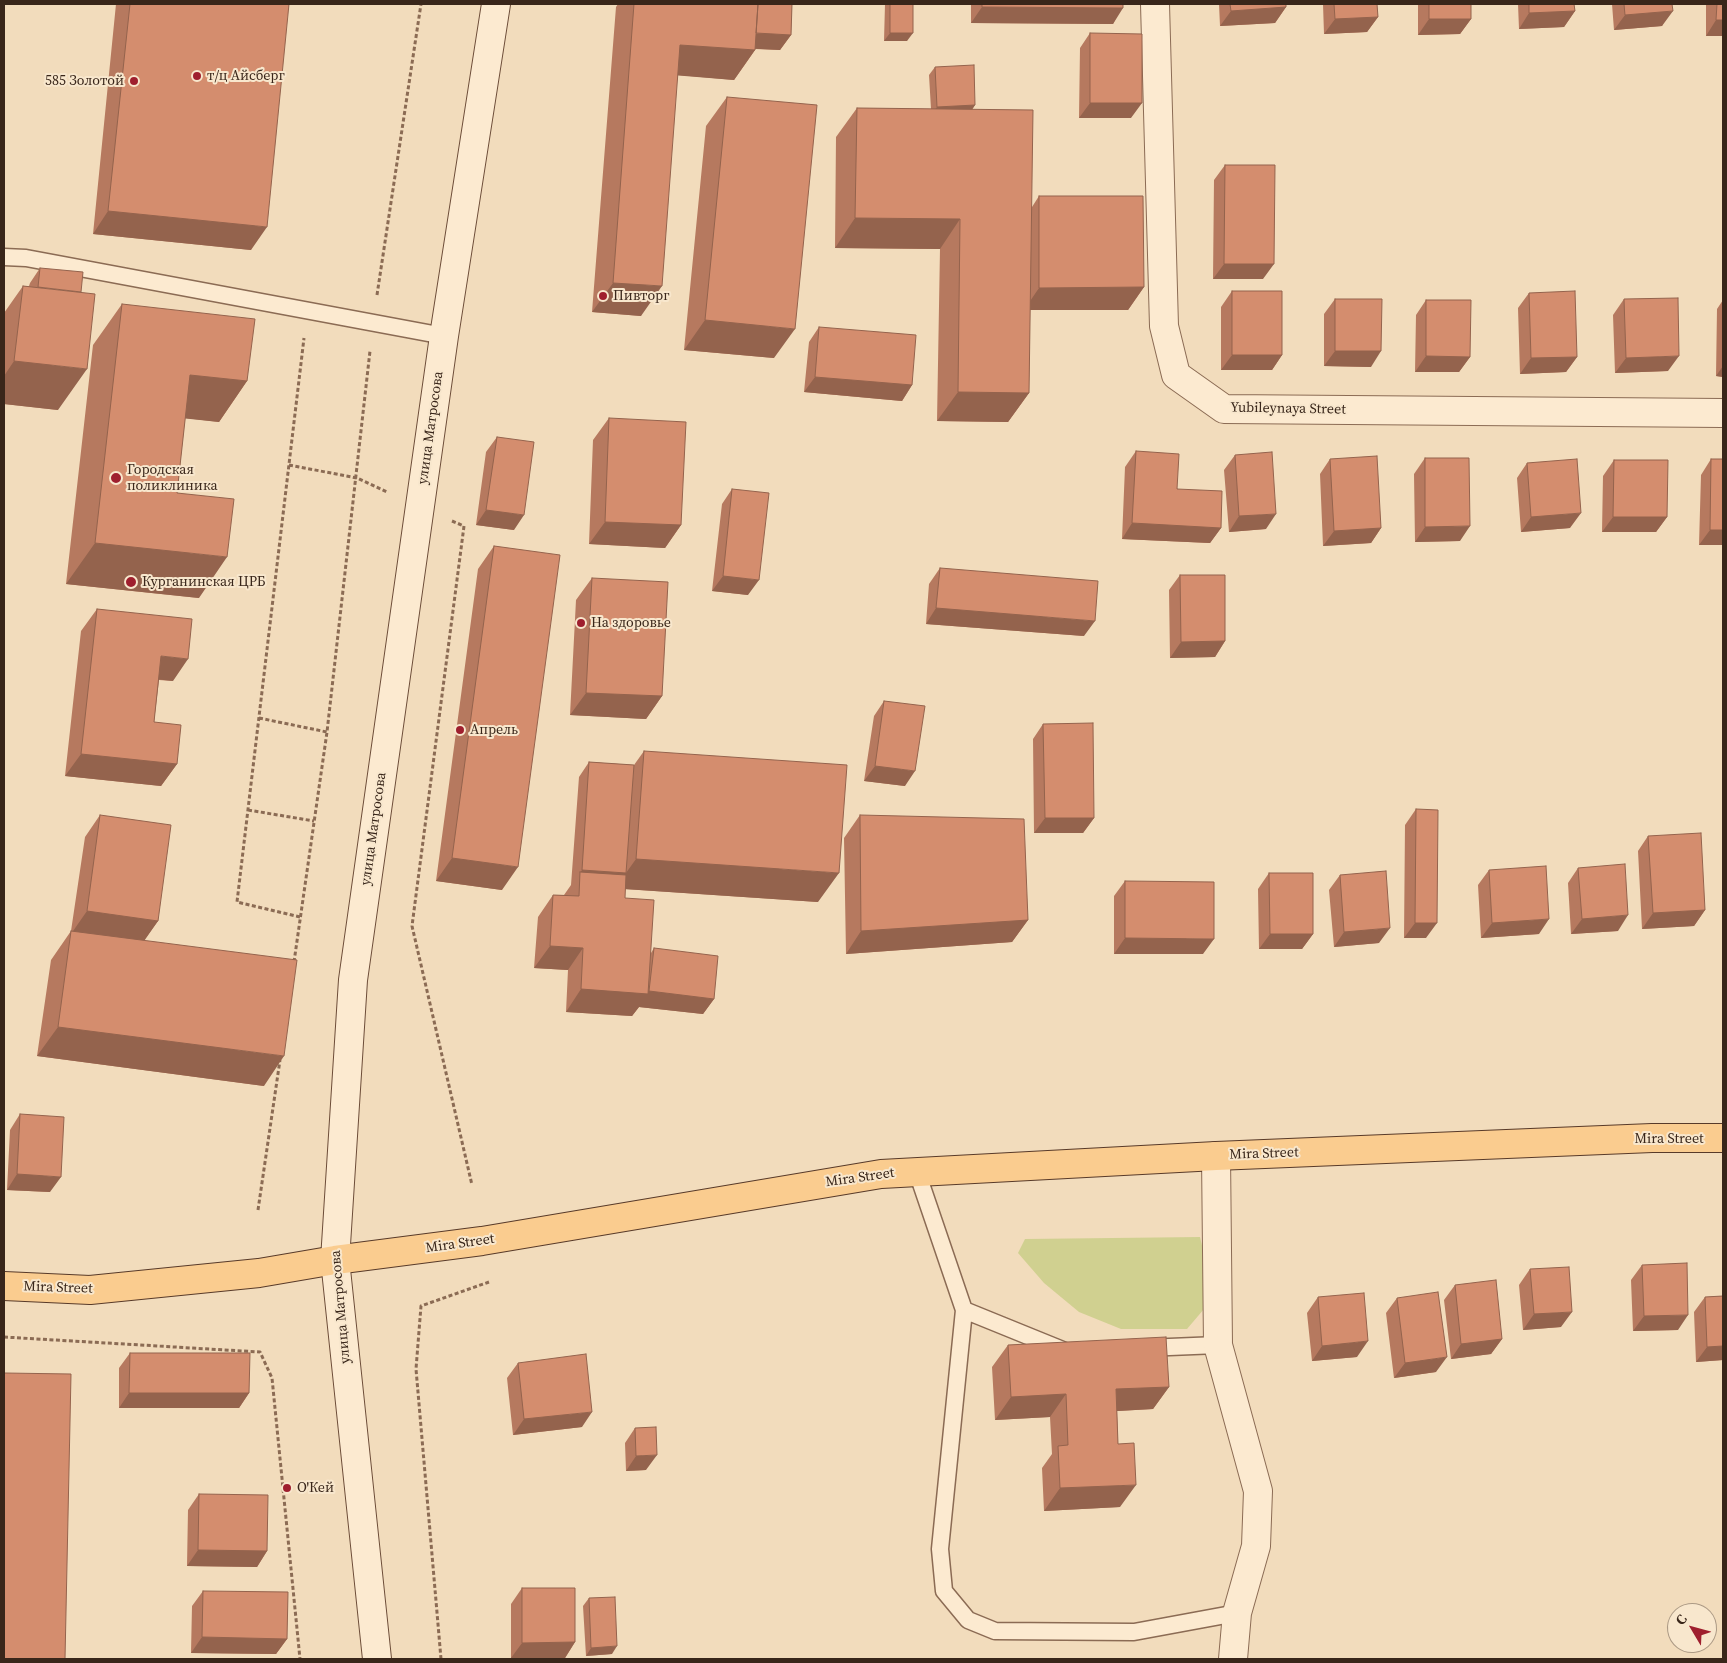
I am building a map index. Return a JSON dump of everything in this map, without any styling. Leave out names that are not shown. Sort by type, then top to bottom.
[{"type":"main road","name":"Mira Street","points":[[4,1286],[90,1290],[259,1274],[335,1260],[482,1241],[881,1174],[1216,1156],[1652,1138],[1723,1138]]},
{"type":"street","name":"улица Матросова","points":[[377,1659],[335,1260],[353,980],[444,336],[496,4]]},
{"type":"street","name":"Yubileynaya Street","points":[[1156,4],[1164,326],[1176,376],[1224,409],[1723,413]]},
{"type":"street","points":[[1216,1156],[1218,1345],[1258,1491],[1256,1546],[1237,1613],[1233,1659]]},
{"type":"lane","points":[[4,257],[26,258],[444,336]]},
{"type":"lane","points":[[917,1172],[964,1310],[940,1549],[944,1591],[968,1620],[995,1631],[1134,1632],[1237,1613]]},
{"type":"lane","points":[[964,1310],[1064,1351],[1084,1350]]},
{"type":"lane","points":[[1131,1348],[1218,1345]]},
{"type":"path","points":[[293,966],[327,732],[373,322],[421,4]]},
{"type":"path","points":[[300,917],[237,902],[308,310]]},
{"type":"path","points":[[289,466],[356,478],[464,526],[412,926],[472,1185]]},
{"type":"path","points":[[259,718],[327,732]]},
{"type":"path","points":[[248,810],[314,822]]},
{"type":"path","points":[[258,1210],[281,1054]]},
{"type":"path","points":[[441,1659],[416,1369],[421,1306],[489,1282]]},
{"type":"path","points":[[4,1337],[260,1352],[272,1378],[300,1659]]},
{"type":"green space","points":[[1200,1237],[1210,1279],[1204,1309],[1187,1329],[1121,1329],[1079,1312],[1044,1283],[1018,1253],[1025,1239]]},
{"type":"building","points":[[130,4],[289,4],[267,227],[108,211]]},
{"type":"building","points":[[634,4],[758,4],[755,50],[680,45],[662,286],[613,283]]},
{"type":"building","points":[[758,4],[792,4],[791,35],[756,33]]},
{"type":"building","points":[[890,4],[913,4],[913,33],[890,33]]},
{"type":"building","points":[[982,4],[1123,4],[1123,8],[982,7]]},
{"type":"building","points":[[1230,4],[1286,4],[1286,7],[1231,11]]},
{"type":"building","points":[[1334,4],[1377,4],[1378,17],[1335,19]]},
{"type":"building","points":[[1429,4],[1471,4],[1471,19],[1429,19]]},
{"type":"building","points":[[1529,4],[1574,4],[1575,11],[1529,13]]},
{"type":"building","points":[[1624,4],[1672,4],[1673,11],[1625,15]]},
{"type":"building","points":[[1717,4],[1723,4],[1723,20],[1716,20]]},
{"type":"building","points":[[1090,33],[1142,34],[1142,103],[1090,103]]},
{"type":"building","points":[[974,65],[975,105],[937,107],[935,67]]},
{"type":"building","points":[[727,97],[817,105],[795,329],[705,320]]},
{"type":"building","points":[[857,108],[1033,110],[1029,393],[958,392],[960,219],[855,218]]},
{"type":"building","points":[[1225,165],[1275,165],[1274,264],[1224,264]]},
{"type":"building","points":[[1039,196],[1143,196],[1144,287],[1039,288]]},
{"type":"building","points":[[40,268],[83,272],[81,292],[38,287]]},
{"type":"building","points":[[23,286],[95,294],[87,369],[14,361]]},
{"type":"building","points":[[1232,291],[1282,291],[1282,355],[1232,355]]},
{"type":"building","points":[[1575,291],[1577,357],[1531,358],[1529,293]]},
{"type":"building","points":[[1678,298],[1679,356],[1626,358],[1624,299]]},
{"type":"building","points":[[1335,299],[1382,299],[1381,351],[1335,351]]},
{"type":"building","points":[[1426,300],[1471,300],[1470,357],[1426,356]]},
{"type":"building","points":[[122,304],[255,319],[247,381],[190,375],[177,493],[234,499],[227,557],[95,543]]},
{"type":"building","points":[[819,327],[916,335],[912,385],[815,377]]},
{"type":"building","points":[[609,418],[686,422],[681,525],[605,522]]},
{"type":"building","points":[[497,437],[534,442],[524,515],[486,510]]},
{"type":"building","points":[[1136,451],[1179,454],[1177,489],[1222,491],[1221,528],[1132,523]]},
{"type":"building","points":[[1272,452],[1276,514],[1239,516],[1235,455]]},
{"type":"building","points":[[1377,456],[1381,528],[1334,531],[1330,459]]},
{"type":"building","points":[[1425,458],[1469,458],[1470,526],[1425,527]]},
{"type":"building","points":[[1577,459],[1581,513],[1531,517],[1527,463]]},
{"type":"building","points":[[1711,459],[1723,459],[1723,530],[1710,530]]},
{"type":"building","points":[[1614,460],[1668,460],[1667,517],[1613,517]]},
{"type":"building","points":[[732,489],[769,493],[759,580],[723,576]]},
{"type":"building","points":[[494,546],[560,555],[518,867],[452,858]]},
{"type":"building","points":[[940,568],[1098,581],[1095,621],[936,608]]},
{"type":"building","points":[[1180,575],[1225,575],[1225,641],[1181,642]]},
{"type":"building","points":[[592,578],[668,582],[662,696],[586,693]]},
{"type":"building","points":[[97,609],[192,619],[188,659],[161,656],[154,722],[181,725],[177,764],[81,754]]},
{"type":"building","points":[[884,701],[925,706],[915,771],[875,766]]},
{"type":"building","points":[[1093,723],[1094,818],[1045,818],[1043,724]]},
{"type":"building","points":[[644,751],[847,765],[839,873],[636,859]]},
{"type":"building","points":[[589,762],[634,765],[626,873],[582,870]]},
{"type":"building","points":[[1416,809],[1438,810],[1437,923],[1415,923]]},
{"type":"building","points":[[100,815],[171,825],[158,921],[87,911]]},
{"type":"building","points":[[860,815],[1024,819],[1028,920],[861,931]]},
{"type":"building","points":[[1701,833],[1705,910],[1653,913],[1648,836]]},
{"type":"building","points":[[1625,864],[1628,915],[1582,919],[1578,868]]},
{"type":"building","points":[[1546,866],[1549,919],[1492,923],[1489,870]]},
{"type":"building","points":[[1386,871],[1390,928],[1344,932],[1340,875]]},
{"type":"building","points":[[580,872],[626,875],[625,898],[654,900],[648,994],[581,989],[583,948],[550,946],[553,895],[579,896]]},
{"type":"building","points":[[1269,873],[1313,873],[1313,934],[1270,934]]},
{"type":"building","points":[[1125,881],[1214,882],[1214,939],[1125,938]]},
{"type":"building","points":[[71,931],[297,960],[284,1056],[58,1027]]},
{"type":"building","points":[[654,948],[718,956],[714,999],[649,991]]},
{"type":"building","points":[[20,1114],[64,1117],[61,1177],[17,1174]]},
{"type":"building","points":[[1687,1263],[1688,1315],[1644,1316],[1642,1265]]},
{"type":"building","points":[[1569,1267],[1572,1312],[1534,1314],[1530,1269]]},
{"type":"building","points":[[1496,1280],[1502,1339],[1461,1344],[1455,1285]]},
{"type":"building","points":[[1438,1292],[1447,1357],[1405,1363],[1397,1298]]},
{"type":"building","points":[[1364,1293],[1368,1341],[1322,1346],[1318,1297]]},
{"type":"building","points":[[1723,1296],[1723,1346],[1707,1347],[1705,1297]]},
{"type":"building","points":[[1166,1337],[1169,1387],[1116,1389],[1118,1444],[1134,1443],[1136,1485],[1060,1488],[1058,1446],[1068,1445],[1066,1394],[1011,1397],[1008,1345]]},
{"type":"building","points":[[130,1353],[250,1353],[249,1393],[129,1393]]},
{"type":"building","points":[[586,1354],[592,1412],[524,1419],[518,1363]]},
{"type":"building","points":[[4,1373],[71,1374],[65,1659],[4,1659]]},
{"type":"building","points":[[656,1427],[657,1455],[636,1456],[635,1428]]},
{"type":"building","points":[[199,1494],[268,1495],[267,1551],[198,1550]]},
{"type":"building","points":[[522,1588],[575,1588],[575,1642],[522,1643]]},
{"type":"building","points":[[203,1591],[288,1592],[287,1639],[202,1637]]},
{"type":"building","points":[[615,1597],[617,1646],[591,1648],[589,1598]]},
{"type":"place","name":"т/ц Айсберг","points":[[197,76]]},
{"type":"place","name":"585 Золотой","points":[[134,81]]},
{"type":"place","name":"Пивторг","points":[[603,296]]},
{"type":"place","name":"Городская поликлиника","points":[[116,478]]},
{"type":"place","name":"Курганинская ЦРБ","points":[[131,582]]},
{"type":"place","name":"На здоровье","points":[[581,623]]},
{"type":"place","name":"Апрель","points":[[460,730]]},
{"type":"place","name":"О'Кей","points":[[287,1488]]}]
